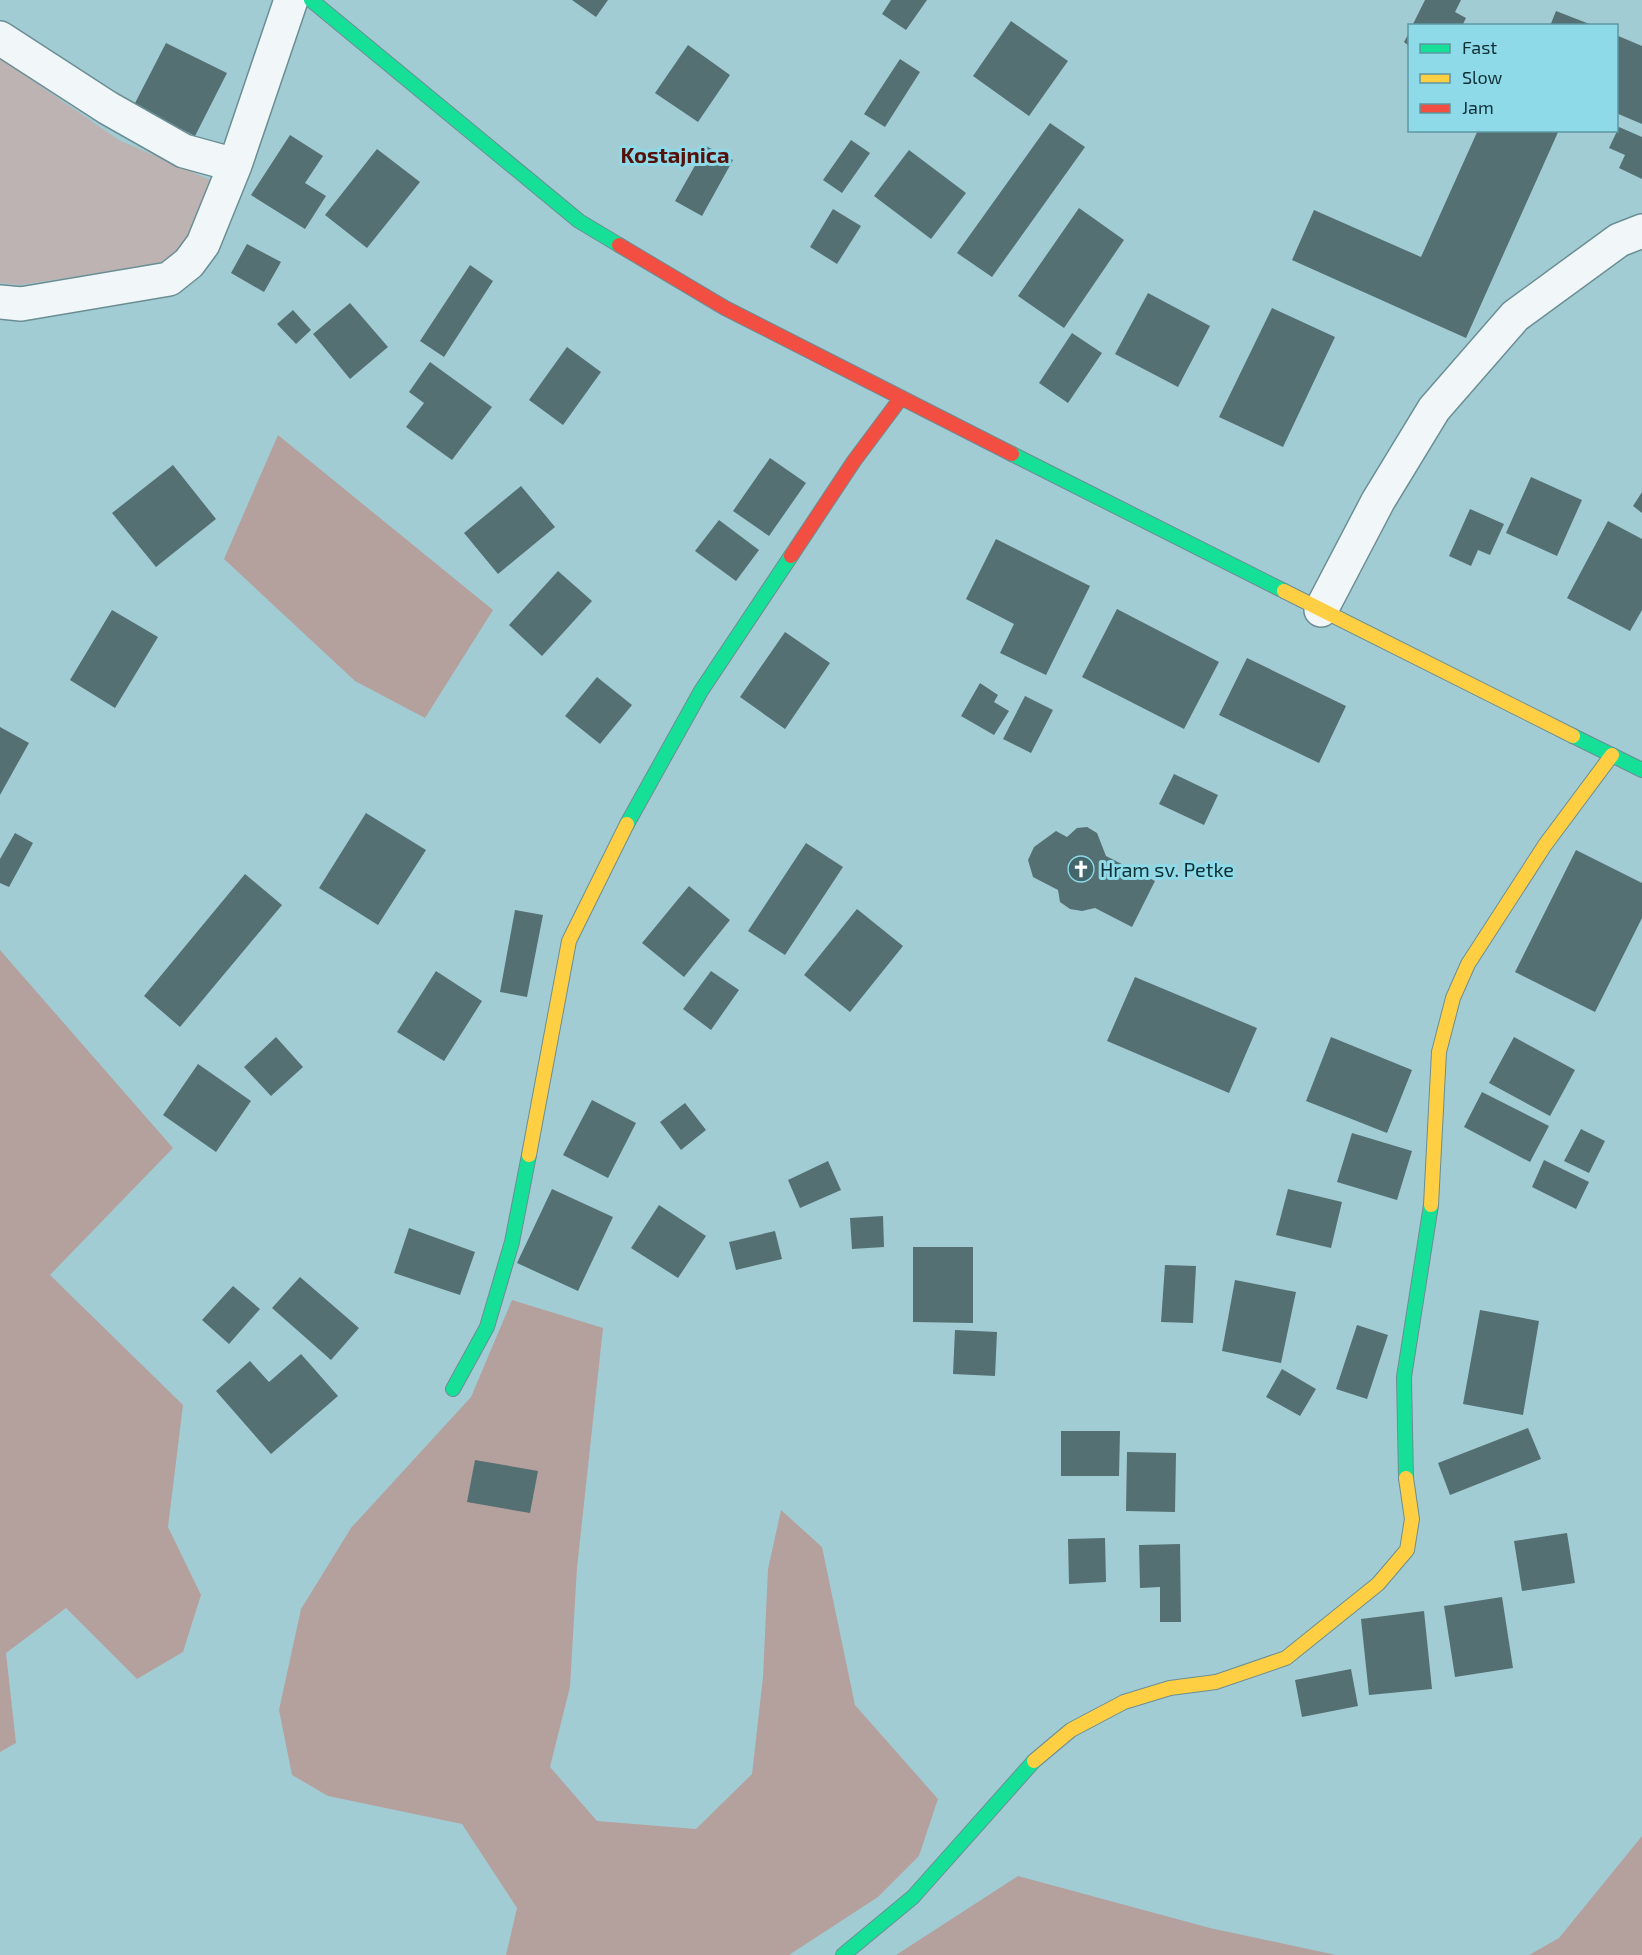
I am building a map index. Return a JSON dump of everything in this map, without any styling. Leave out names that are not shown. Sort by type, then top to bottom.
[{"type":"street","points":[[0,302],[21,304],[169,279],[189,263],[203,244],[235,165],[291,0]]},
{"type":"street","points":[[310,0],[579,220],[726,308],[1642,770]]},
{"type":"street","points":[[0,38],[108,108],[184,151],[235,165]]},
{"type":"street","points":[[1321,610],[1378,501],[1434,409],[1515,316],[1619,240],[1642,231]]},
{"type":"street","points":[[453,1389],[487,1327],[512,1242],[569,941],[625,827],[701,691],[854,461],[901,398]]},
{"type":"street","points":[[843,1955],[913,1897],[1030,1764],[1071,1730],[1124,1702],[1170,1688],[1216,1682],[1286,1658],[1378,1584],[1407,1550],[1412,1519],[1406,1491],[1404,1377],[1432,1200],[1439,1052],[1447,1020],[1453,998],[1468,964],[1545,845],[1612,754]]},
{"type":"shaded area","points":[[0,58],[119,140],[213,181],[185,246],[162,264],[20,285],[0,283]]},
{"type":"shaded area","points":[[278,435],[493,610],[425,718],[355,681],[224,559]]},
{"type":"shaded area","points":[[0,950],[173,1148],[50,1275],[183,1405],[168,1527],[201,1595],[183,1652],[137,1679],[66,1608],[6,1653],[16,1743],[0,1752]]},
{"type":"shaded area","points":[[512,1300],[603,1328],[577,1568],[570,1687],[550,1767],[597,1821],[696,1829],[752,1774],[763,1677],[768,1569],[781,1510],[822,1547],[855,1705],[938,1799],[919,1856],[878,1897],[789,1955],[506,1955],[517,1908],[462,1824],[328,1796],[292,1775],[279,1710],[301,1609],[351,1528],[471,1397]]},
{"type":"shaded area","points":[[1642,1836],[1642,1955],[1529,1955],[1559,1938]]},
{"type":"shaded area","points":[[1018,1876],[1210,1928],[1336,1955],[896,1955]]},
{"type":"building","points":[[572,0],[608,0],[596,17]]},
{"type":"building","points":[[891,0],[927,0],[906,30],[882,14]]},
{"type":"building","points":[[1425,0],[1461,0],[1455,12],[1466,18],[1463,24],[1413,24]]},
{"type":"building","points":[[1556,11],[1589,24],[1551,24]]},
{"type":"building","points":[[1011,21],[1068,61],[1029,116],[973,76]]},
{"type":"building","points":[[1618,36],[1642,46],[1642,124],[1618,114]]},
{"type":"building","points":[[166,43],[227,73],[195,136],[134,105]]},
{"type":"building","points":[[688,45],[730,75],[698,122],[655,93]]},
{"type":"building","points":[[900,59],[920,72],[885,127],[864,114]]},
{"type":"building","points":[[1050,123],[1085,147],[992,277],[957,253]]},
{"type":"building","points":[[1619,127],[1642,137],[1642,179],[1619,168],[1625,155],[1609,148]]},
{"type":"building","points":[[1477,132],[1558,132],[1466,338],[1292,260],[1314,210],[1421,257]]},
{"type":"building","points":[[290,135],[323,156],[305,183],[326,196],[305,229],[251,195]]},
{"type":"building","points":[[851,140],[870,153],[842,193],[823,180]]},
{"type":"building","points":[[706,146],[733,160],[702,216],[675,201]]},
{"type":"building","points":[[377,149],[420,182],[367,248],[325,215]]},
{"type":"building","points":[[909,150],[966,193],[931,239],[874,196]]},
{"type":"building","points":[[1079,208],[1124,240],[1064,328],[1018,296]]},
{"type":"building","points":[[833,209],[861,226],[837,264],[810,247]]},
{"type":"building","points":[[247,244],[281,262],[264,292],[231,273]]},
{"type":"building","points":[[470,265],[493,281],[444,357],[420,341]]},
{"type":"building","points":[[1148,293],[1210,326],[1178,387],[1115,354]]},
{"type":"building","points":[[350,303],[388,347],[350,379],[313,334]]},
{"type":"building","points":[[1272,308],[1335,337],[1283,447],[1219,417]]},
{"type":"building","points":[[293,310],[311,330],[296,344],[277,324]]},
{"type":"building","points":[[1072,333],[1102,353],[1068,403],[1039,383]]},
{"type":"building","points":[[567,347],[601,372],[563,425],[529,400]]},
{"type":"building","points":[[430,362],[492,407],[452,460],[406,427],[424,403],[409,392]]},
{"type":"building","points":[[770,458],[806,483],[769,536],[733,511]]},
{"type":"building","points":[[173,465],[216,519],[156,567],[112,513]]},
{"type":"building","points":[[1531,477],[1582,500],[1557,556],[1506,533]]},
{"type":"building","points":[[521,486],[555,527],[498,574],[464,533]]},
{"type":"building","points":[[1642,492],[1642,513],[1633,506]]},
{"type":"building","points":[[1470,509],[1504,524],[1490,555],[1478,550],[1471,566],[1449,556]]},
{"type":"building","points":[[719,520],[759,550],[736,581],[695,551]]},
{"type":"building","points":[[1608,521],[1642,539],[1642,610],[1630,631],[1567,598]]},
{"type":"building","points":[[996,539],[1090,586],[1046,675],[1000,653],[1014,624],[966,599]]},
{"type":"building","points":[[558,571],[592,601],[542,656],[509,625]]},
{"type":"building","points":[[1117,609],[1219,662],[1184,729],[1082,677]]},
{"type":"building","points":[[112,610],[158,637],[115,708],[70,680]]},
{"type":"building","points":[[785,632],[830,663],[785,729],[740,697]]},
{"type":"building","points":[[1247,658],[1346,706],[1319,763],[1219,715]]},
{"type":"building","points":[[597,677],[632,705],[600,744],[565,716]]},
{"type":"building","points":[[980,683],[998,695],[994,702],[1009,711],[994,735],[961,716]]},
{"type":"building","points":[[1025,696],[1053,710],[1031,753],[1003,739]]},
{"type":"building","points":[[0,727],[29,743],[0,795]]},
{"type":"building","points":[[1174,774],[1218,795],[1204,825],[1159,804]]},
{"type":"building","points":[[366,813],[426,850],[378,925],[319,888]]},
{"type":"building","name":"Hram sv. Petke","points":[[1087,827],[1097,833],[1106,856],[1155,881],[1132,927],[1095,908],[1082,911],[1070,909],[1060,902],[1058,890],[1033,877],[1028,860],[1034,847],[1056,831],[1067,837],[1077,828]]},
{"type":"building","points":[[15,833],[33,843],[9,887],[0,883],[0,859]]},
{"type":"building","points":[[806,843],[843,867],[785,955],[748,931]]},
{"type":"building","points":[[1576,850],[1642,883],[1642,918],[1595,1012],[1515,972]]},
{"type":"building","points":[[245,874],[282,905],[180,1027],[144,996]]},
{"type":"building","points":[[689,886],[730,920],[684,977],[642,943]]},
{"type":"building","points":[[857,909],[903,946],[850,1012],[804,975]]},
{"type":"building","points":[[515,910],[543,915],[527,997],[500,992]]},
{"type":"building","points":[[436,971],[482,1001],[444,1061],[397,1032]]},
{"type":"building","points":[[711,971],[739,990],[711,1030],[683,1009]]},
{"type":"building","points":[[1135,977],[1257,1028],[1229,1093],[1107,1041]]},
{"type":"building","points":[[276,1037],[303,1067],[271,1096],[244,1067]]},
{"type":"building","points":[[1331,1037],[1412,1070],[1387,1133],[1306,1101]]},
{"type":"building","points":[[1514,1037],[1575,1070],[1550,1116],[1489,1083]]},
{"type":"building","points":[[198,1064],[251,1101],[216,1152],[163,1115]]},
{"type":"building","points":[[1482,1092],[1549,1126],[1530,1162],[1464,1127]]},
{"type":"building","points":[[592,1100],[636,1123],[608,1178],[563,1155]]},
{"type":"building","points":[[685,1103],[706,1130],[681,1150],[660,1122]]},
{"type":"building","points":[[1581,1129],[1605,1141],[1589,1173],[1564,1161]]},
{"type":"building","points":[[1352,1133],[1412,1151],[1397,1200],[1337,1182]]},
{"type":"building","points":[[1544,1160],[1589,1182],[1576,1209],[1532,1187]]},
{"type":"building","points":[[828,1161],[841,1190],[800,1208],[788,1180]]},
{"type":"building","points":[[552,1189],[613,1217],[578,1291],[517,1263]]},
{"type":"building","points":[[1288,1189],[1342,1202],[1331,1248],[1276,1235]]},
{"type":"building","points":[[659,1205],[706,1236],[678,1278],[631,1248]]},
{"type":"building","points":[[883,1216],[884,1247],[852,1249],[850,1218]]},
{"type":"building","points":[[409,1228],[475,1252],[460,1295],[394,1273]]},
{"type":"building","points":[[775,1231],[782,1259],[736,1270],[729,1242]]},
{"type":"building","points":[[913,1247],[973,1247],[973,1323],[913,1322]]},
{"type":"building","points":[[1165,1265],[1196,1266],[1193,1323],[1161,1322]]},
{"type":"building","points":[[300,1277],[359,1328],[331,1360],[272,1308]]},
{"type":"building","points":[[1235,1280],[1296,1292],[1281,1363],[1222,1351]]},
{"type":"building","points":[[233,1286],[260,1309],[229,1344],[202,1320]]},
{"type":"building","points":[[1480,1310],[1539,1321],[1523,1415],[1463,1404]]},
{"type":"building","points":[[1357,1325],[1388,1335],[1367,1399],[1336,1389]]},
{"type":"building","points":[[955,1330],[997,1332],[995,1376],[953,1374]]},
{"type":"building","points":[[301,1354],[338,1396],[271,1454],[216,1391],[250,1361],[269,1382]]},
{"type":"building","points":[[1282,1369],[1316,1389],[1300,1416],[1266,1397]]},
{"type":"building","points":[[1528,1428],[1541,1459],[1450,1495],[1438,1463]]},
{"type":"building","points":[[1061,1431],[1120,1431],[1119,1476],[1061,1476]]},
{"type":"building","points":[[1127,1452],[1176,1453],[1175,1512],[1126,1511]]},
{"type":"building","points":[[475,1460],[538,1471],[530,1513],[467,1502]]},
{"type":"building","points":[[1567,1533],[1575,1583],[1522,1591],[1514,1541]]},
{"type":"building","points":[[1105,1538],[1106,1582],[1069,1584],[1068,1539]]},
{"type":"building","points":[[1180,1544],[1181,1622],[1160,1622],[1160,1587],[1140,1588],[1139,1545]]},
{"type":"building","points":[[1502,1597],[1513,1668],[1455,1677],[1444,1606]]},
{"type":"building","points":[[1424,1611],[1432,1689],[1369,1695],[1361,1619]]},
{"type":"building","points":[[1351,1669],[1358,1706],[1302,1717],[1295,1680]]},
{"type":"traffic: fast","points":[[311,0],[579,221],[619,245]]},
{"type":"traffic: fast","points":[[1012,454],[1284,591]]},
{"type":"traffic: fast","points":[[627,824],[701,691],[791,556]]},
{"type":"traffic: fast","points":[[1573,736],[1642,770]]},
{"type":"traffic: fast","points":[[453,1389],[487,1327],[512,1242],[529,1155]]},
{"type":"traffic: fast","points":[[1406,1478],[1404,1377],[1431,1205]]},
{"type":"traffic: fast","points":[[843,1955],[913,1897],[1034,1761]]},
{"type":"traffic: slow","points":[[1284,591],[1573,736]]},
{"type":"traffic: slow","points":[[1431,1205],[1439,1052],[1453,998],[1468,964],[1545,845],[1612,755]]},
{"type":"traffic: slow","points":[[529,1155],[569,941],[627,824]]},
{"type":"traffic: slow","points":[[1034,1761],[1071,1730],[1124,1702],[1170,1688],[1216,1682],[1286,1658],[1378,1584],[1407,1550],[1412,1519],[1406,1478]]},
{"type":"traffic: jam","points":[[619,245],[725,308],[1012,454]]},
{"type":"traffic: jam","points":[[791,556],[854,461],[901,398]]},
{"type":"place","name":"Hram sv. Petke","points":[[1081,869]]},
{"type":"district","name":"Kostajnica","points":[[675,154]]}]
